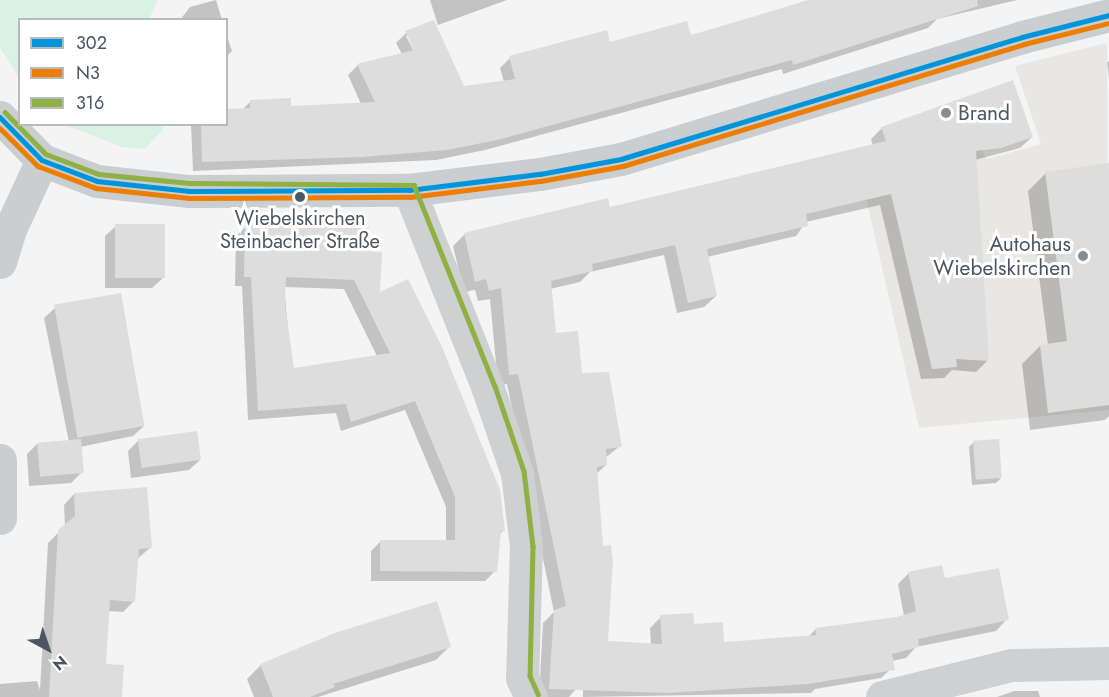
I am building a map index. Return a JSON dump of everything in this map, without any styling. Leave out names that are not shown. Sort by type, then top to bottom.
[{"type":"main road","points":[[0,117],[42,160],[97,181],[189,191],[409,190],[540,174],[621,159],[1022,37],[1109,15]]},
{"type":"main road","points":[[0,262],[11,227],[42,160]]},
{"type":"main road","points":[[0,460],[0,518]]},
{"type":"street","points":[[409,190],[488,389],[517,473],[526,546],[522,678],[531,697]]},
{"type":"street","points":[[882,697],[1011,665],[1109,663]]},
{"type":"shaded area","points":[[1107,43],[1109,410],[919,428],[863,185],[978,143],[987,159],[1041,144],[1015,66]]},
{"type":"green space","points":[[0,0],[158,0],[149,18],[18,18],[18,76],[0,48]]},
{"type":"green space","points":[[68,126],[164,126],[145,149],[122,147]]},
{"type":"building","points":[[810,0],[977,0],[978,6],[793,65],[792,60],[497,140],[447,150],[362,157],[202,162],[201,126],[228,126],[228,109],[250,108],[250,100],[291,98],[291,106],[375,102],[357,64],[414,50],[405,31],[434,20],[464,86],[515,79],[509,56],[607,30],[610,42],[687,21],[691,35]]},
{"type":"building","points":[[1013,80],[1033,137],[1001,148],[976,151],[989,361],[956,359],[957,367],[932,369],[891,194],[806,214],[808,226],[707,249],[717,296],[688,303],[675,245],[592,264],[593,271],[551,281],[556,333],[578,331],[582,373],[609,372],[622,447],[606,449],[607,465],[597,467],[603,546],[611,545],[613,561],[608,641],[662,644],[660,615],[693,613],[694,624],[723,622],[724,642],[816,635],[815,628],[897,617],[916,611],[908,572],[942,565],[945,578],[999,568],[1009,620],[918,639],[919,647],[892,654],[895,670],[808,684],[669,693],[549,689],[554,610],[566,606],[518,374],[509,375],[501,288],[489,291],[486,279],[475,282],[464,233],[608,198],[610,207],[886,141],[881,127]]},
{"type":"building","name":"Autohaus Wiebelskirchen","points":[[1109,163],[1109,405],[1048,413],[1040,345],[1067,341],[1045,172]]},
{"type":"building","points":[[115,224],[165,224],[165,278],[115,278]]},
{"type":"building","points":[[245,224],[369,227],[368,251],[382,252],[380,292],[408,279],[442,347],[500,490],[505,531],[501,531],[497,572],[380,571],[380,540],[455,540],[455,497],[415,401],[351,422],[346,404],[258,411],[251,277],[244,277]],"holes":[[[286,277],[354,280],[390,353],[294,368],[285,305]]]},
{"type":"building","points":[[121,293],[144,426],[77,438],[54,305]]},
{"type":"building","points":[[197,431],[201,460],[142,468],[138,439]]},
{"type":"building","points":[[81,439],[84,473],[40,477],[37,443]]},
{"type":"building","points":[[999,439],[1002,478],[976,480],[973,441]]},
{"type":"building","points":[[147,487],[152,548],[139,549],[135,602],[110,600],[106,664],[124,665],[122,697],[49,697],[58,530],[75,516],[74,493]]},
{"type":"building","points":[[437,601],[451,647],[333,684],[335,687],[310,697],[273,697],[260,664],[335,633]]},
{"type":"transit line","name":"302","points":[[0,117],[42,160],[97,181],[189,191],[409,190],[540,174],[621,159],[1022,37],[1109,15]]},
{"type":"transit line","name":"N3","points":[[0,128],[38,166],[96,188],[189,198],[410,197],[541,181],[623,166],[1024,44],[1109,23]]},
{"type":"transit line","name":"316","points":[[5,112],[18,125]]},
{"type":"transit line","name":"316","points":[[19,126],[46,154],[99,174],[189,183],[414,185],[495,386],[524,471],[533,546],[530,676],[538,694]]},
{"type":"place","name":"Brand","points":[[946,113]]},
{"type":"place","name":"Wiebelskirchen Steinbacher Straße","points":[[300,197]]},
{"type":"place","name":"Autohaus Wiebelskirchen","points":[[1083,256]]}]
